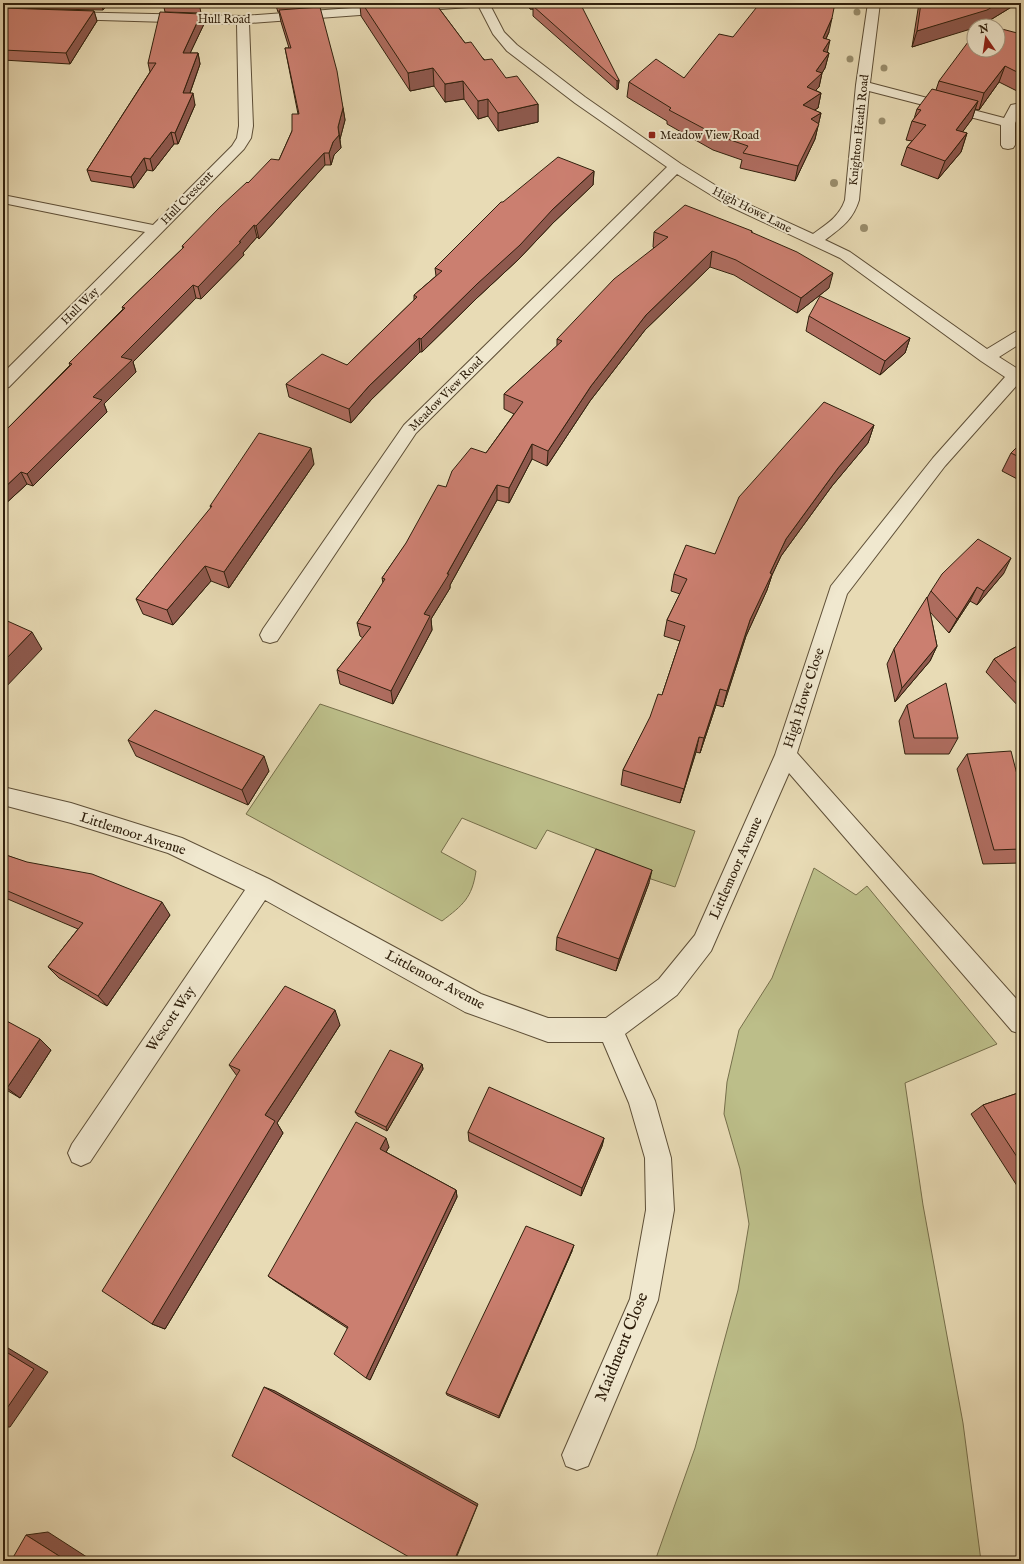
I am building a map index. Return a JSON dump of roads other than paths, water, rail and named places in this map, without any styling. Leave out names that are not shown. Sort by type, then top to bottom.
[{"type":"street","name":"Hull Road","points":[[58,15],[243,20],[469,3]]},
{"type":"street","name":"High Howe Lane","points":[[483,3],[499,34],[512,48],[580,100],[676,167],[734,203],[846,255],[987,357],[1018,377]]},
{"type":"street","name":"Knighton Heath Road","points":[[814,241],[837,224],[848,212],[852,200],[863,85],[874,3]]},
{"type":"street","name":"Hull Crescent","points":[[3,199],[156,230],[237,149],[244,138],[246,126],[243,20]]},
{"type":"street","points":[[863,85],[1008,123]]},
{"type":"street","points":[[1008,145],[1008,123],[1016,108]]},
{"type":"street","name":"Meadow View Road","points":[[270,635],[410,429],[676,167]]},
{"type":"street","name":"Hull Way","points":[[3,382],[156,230]]},
{"type":"street","points":[[987,357],[1021,336]]},
{"type":"street","name":"High Howe Close","points":[[1018,377],[939,462],[838,591],[786,755],[1021,1022]]},
{"type":"street","name":"Littlemoor Avenue","points":[[3,796],[71,813],[174,845],[261,886],[474,1004],[548,1030],[610,1030],[668,987],[703,943],[786,755]]},
{"type":"street","name":"Wescott Way","points":[[81,1153],[261,886]]},
{"type":"street","name":"Maidment Close","points":[[577,1455],[644,1300],[660,1210],[658,1158],[642,1101],[610,1030]]},
{"type":"place","name":"Meadow View Road","points":[[652,135]]}]
